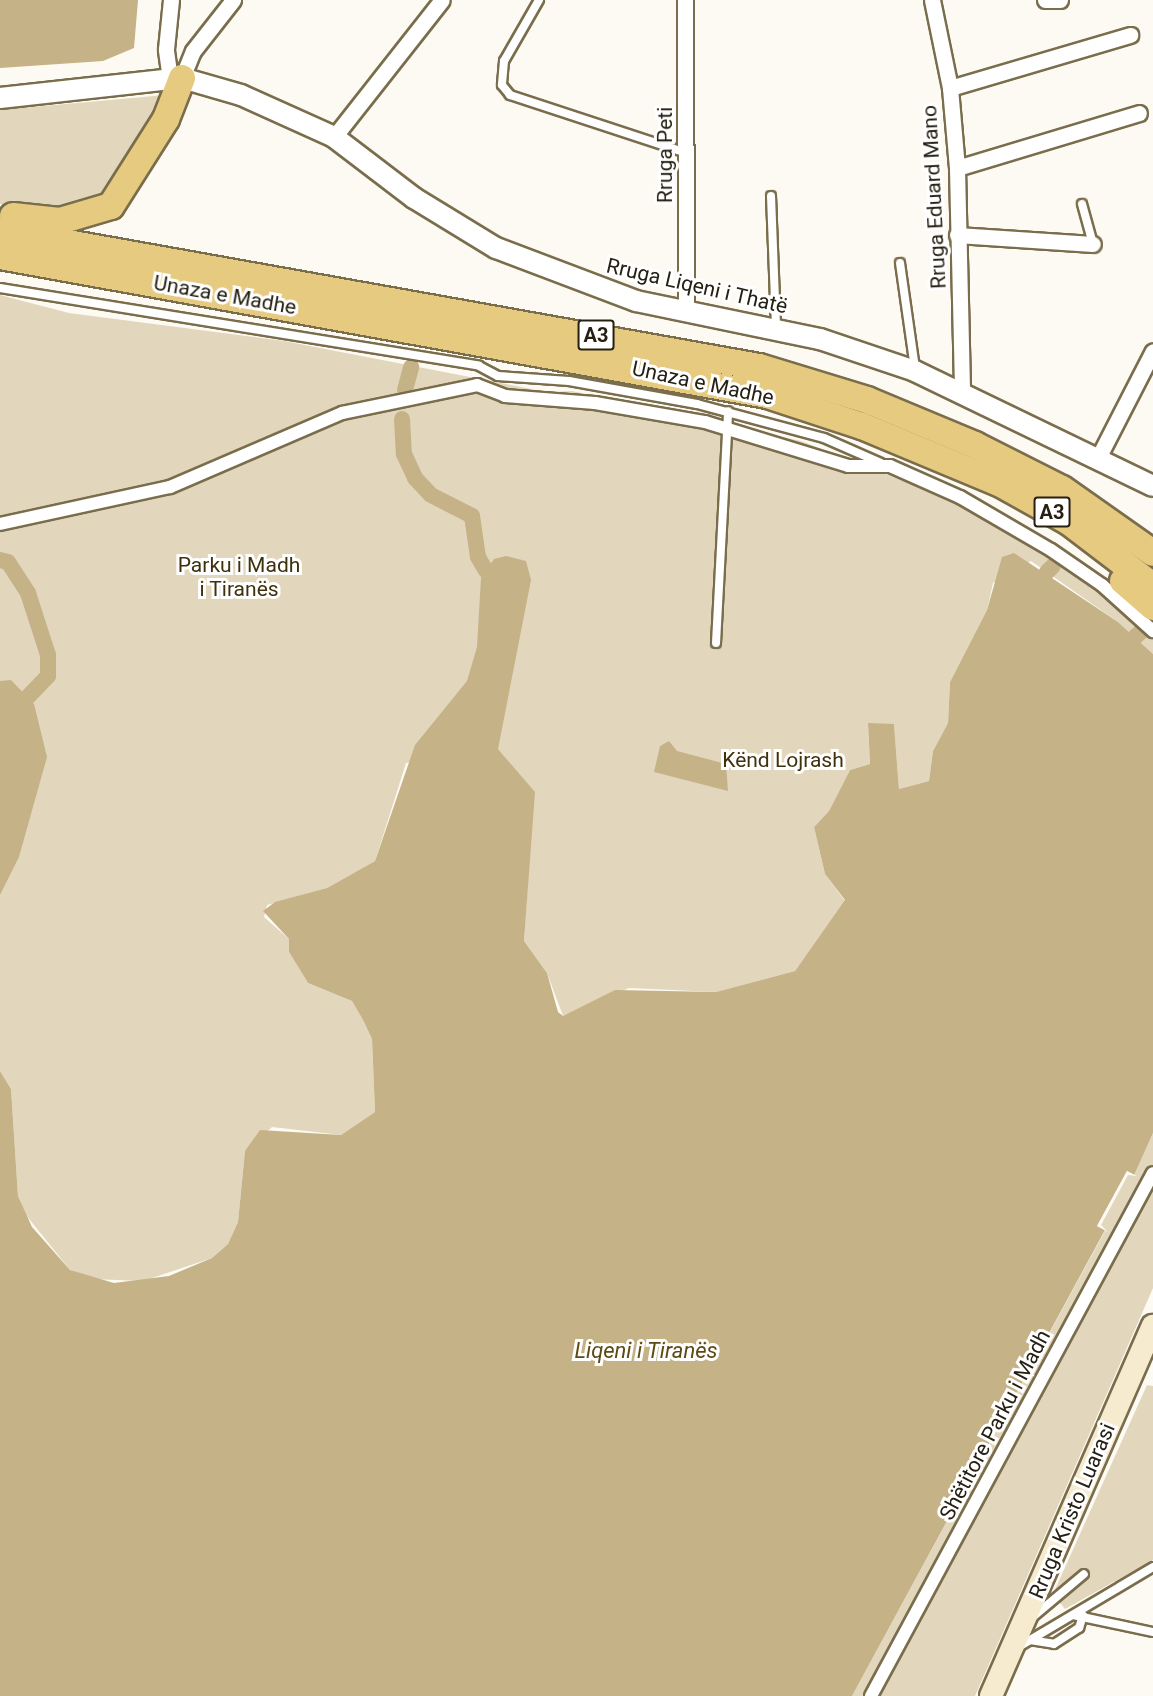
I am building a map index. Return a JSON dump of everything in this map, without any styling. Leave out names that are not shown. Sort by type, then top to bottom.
[{"type":"highway","points":[[0,213],[60,221],[111,206],[166,119],[176,79]]},
{"type":"highway","name":"Unaza e Madhe","points":[[0,231],[718,358],[867,400],[975,445],[1062,489],[1153,553]]},
{"type":"highway","name":"Unaza e Madhe","points":[[0,256],[713,382],[818,410],[940,458],[1069,522],[1153,586]]},
{"type":"highway","points":[[975,445],[1012,448],[1101,495],[1153,532]]},
{"type":"highway","points":[[940,458],[959,478],[1044,523],[1153,607]]},
{"type":"main road","name":"Rruga Kristo Luarasi","points":[[991,1696],[1023,1638],[1153,1326]]},
{"type":"street","points":[[171,0],[166,49],[176,79]]},
{"type":"street","points":[[176,79],[193,51],[233,0]]},
{"type":"street","points":[[334,137],[442,0]]},
{"type":"street","name":"Rruga Peti","points":[[685,0],[686,311]]},
{"type":"street","name":"Rruga Eduard Mano","points":[[932,0],[950,88],[957,168],[962,393]]},
{"type":"street","points":[[1045,0],[1060,0]]},
{"type":"street","points":[[950,88],[1130,35]]},
{"type":"street","name":"Rruga Liqeni i Thatë","points":[[0,98],[176,79],[241,95],[334,137],[414,198],[496,248],[597,289],[686,311],[776,329],[915,370],[1153,486]]},
{"type":"street","points":[[957,168],[1139,113]]},
{"type":"street","points":[[957,235],[1093,244]]},
{"type":"street","points":[[1098,458],[1153,351]]},
{"type":"street","points":[[0,524],[170,487],[342,413],[453,387],[477,385],[505,396],[595,403],[726,427],[848,466],[881,463],[960,497],[1051,550],[1102,585],[1153,631]]},
{"type":"street","name":"Shëtitore Parku i Madh","points":[[871,1696],[1153,1173]]},
{"type":"lane","points":[[539,0],[504,61],[502,85],[510,95],[687,153]]},
{"type":"lane","points":[[771,195],[776,329]]},
{"type":"lane","points":[[1082,204],[1093,244]]},
{"type":"lane","points":[[900,263],[915,370]]},
{"type":"lane","points":[[0,288],[81,305],[728,411],[824,438],[881,463]]},
{"type":"lane","points":[[80,314],[81,305]]},
{"type":"lane","points":[[717,643],[728,411]]},
{"type":"lane","points":[[1023,1638],[1073,1615],[1153,1567]]},
{"type":"lane","points":[[1023,1638],[1084,1575]]},
{"type":"lane","points":[[1073,1615],[1153,1632]]},
{"type":"lane","points":[[1023,1638],[1054,1644],[1079,1628],[1083,1616]]},
{"type":"green space","points":[[165,95],[123,187],[61,212],[0,204],[0,110]]},
{"type":"green space","name":"Parku i Madh i Tiranës","points":[[0,295],[69,313],[284,341],[547,392],[572,391],[801,441],[959,503],[1063,559],[1153,633],[1153,654],[1118,622],[1031,561],[993,583],[987,610],[950,682],[948,723],[933,751],[929,781],[899,789],[894,724],[868,724],[870,764],[850,770],[829,811],[814,827],[825,874],[845,901],[795,971],[716,992],[629,988],[563,1016],[547,973],[524,941],[534,792],[498,749],[406,763],[375,861],[327,888],[267,905],[264,917],[289,939],[289,952],[308,983],[352,1001],[363,1020],[372,1039],[375,1112],[341,1135],[272,1127],[245,1151],[238,1222],[228,1244],[212,1258],[143,1281],[91,1279],[70,1270],[26,1215],[18,1196],[11,1089],[0,1071]]},
{"type":"green space","points":[[1153,1133],[1153,1288],[975,1696],[852,1696],[1105,1231],[1097,1226],[1127,1171],[1134,1174]]},
{"type":"green space","points":[[1147,1385],[1153,1386],[1153,1560],[1065,1609],[1053,1594]]},
{"type":"water","points":[[0,0],[138,0],[134,48],[103,61],[0,68]]},
{"type":"water","name":"Liqeni i Tiranës","points":[[1014,553],[1118,622],[1153,654],[1153,1133],[1134,1175],[1127,1171],[1097,1226],[1105,1230],[852,1696],[0,1696],[0,1071],[11,1089],[18,1196],[32,1227],[70,1270],[114,1283],[169,1276],[212,1258],[228,1244],[238,1222],[245,1151],[260,1130],[341,1135],[375,1112],[372,1039],[363,1020],[352,1001],[308,983],[289,952],[289,939],[263,911],[275,902],[327,888],[375,861],[415,745],[467,681],[477,647],[481,578],[494,559],[506,556],[526,561],[531,580],[498,749],[535,792],[524,941],[547,973],[558,1012],[563,1016],[615,990],[716,992],[795,971],[845,900],[825,874],[814,827],[829,811],[850,770],[870,764],[868,723],[894,724],[899,789],[929,781],[933,751],[948,723],[950,682],[987,610],[1002,557]]},
{"type":"water","points":[[11,680],[34,704],[47,757],[19,857],[0,895],[0,681]]},
{"type":"water","points":[[669,741],[677,751],[726,764],[728,791],[654,772],[660,746]]},
{"type":"pier","points":[[1127,1171],[1137,1176],[1128,1175],[1101,1225],[1108,1232],[1097,1226]]},
{"type":"waterway","points":[[405,390],[411,367]]},
{"type":"waterway","points":[[402,419],[404,454],[415,478],[431,495],[472,516],[478,557],[486,571]]},
{"type":"waterway","points":[[0,560],[8,562],[28,593],[48,655],[48,676],[28,697]]},
{"type":"waterway","points":[[1047,572],[1053,566]]},
{"type":"waterway","points":[[1135,637],[1143,630]]},
{"type":"park label","name":"Kënd Lojrash","points":[[783,760]]}]
